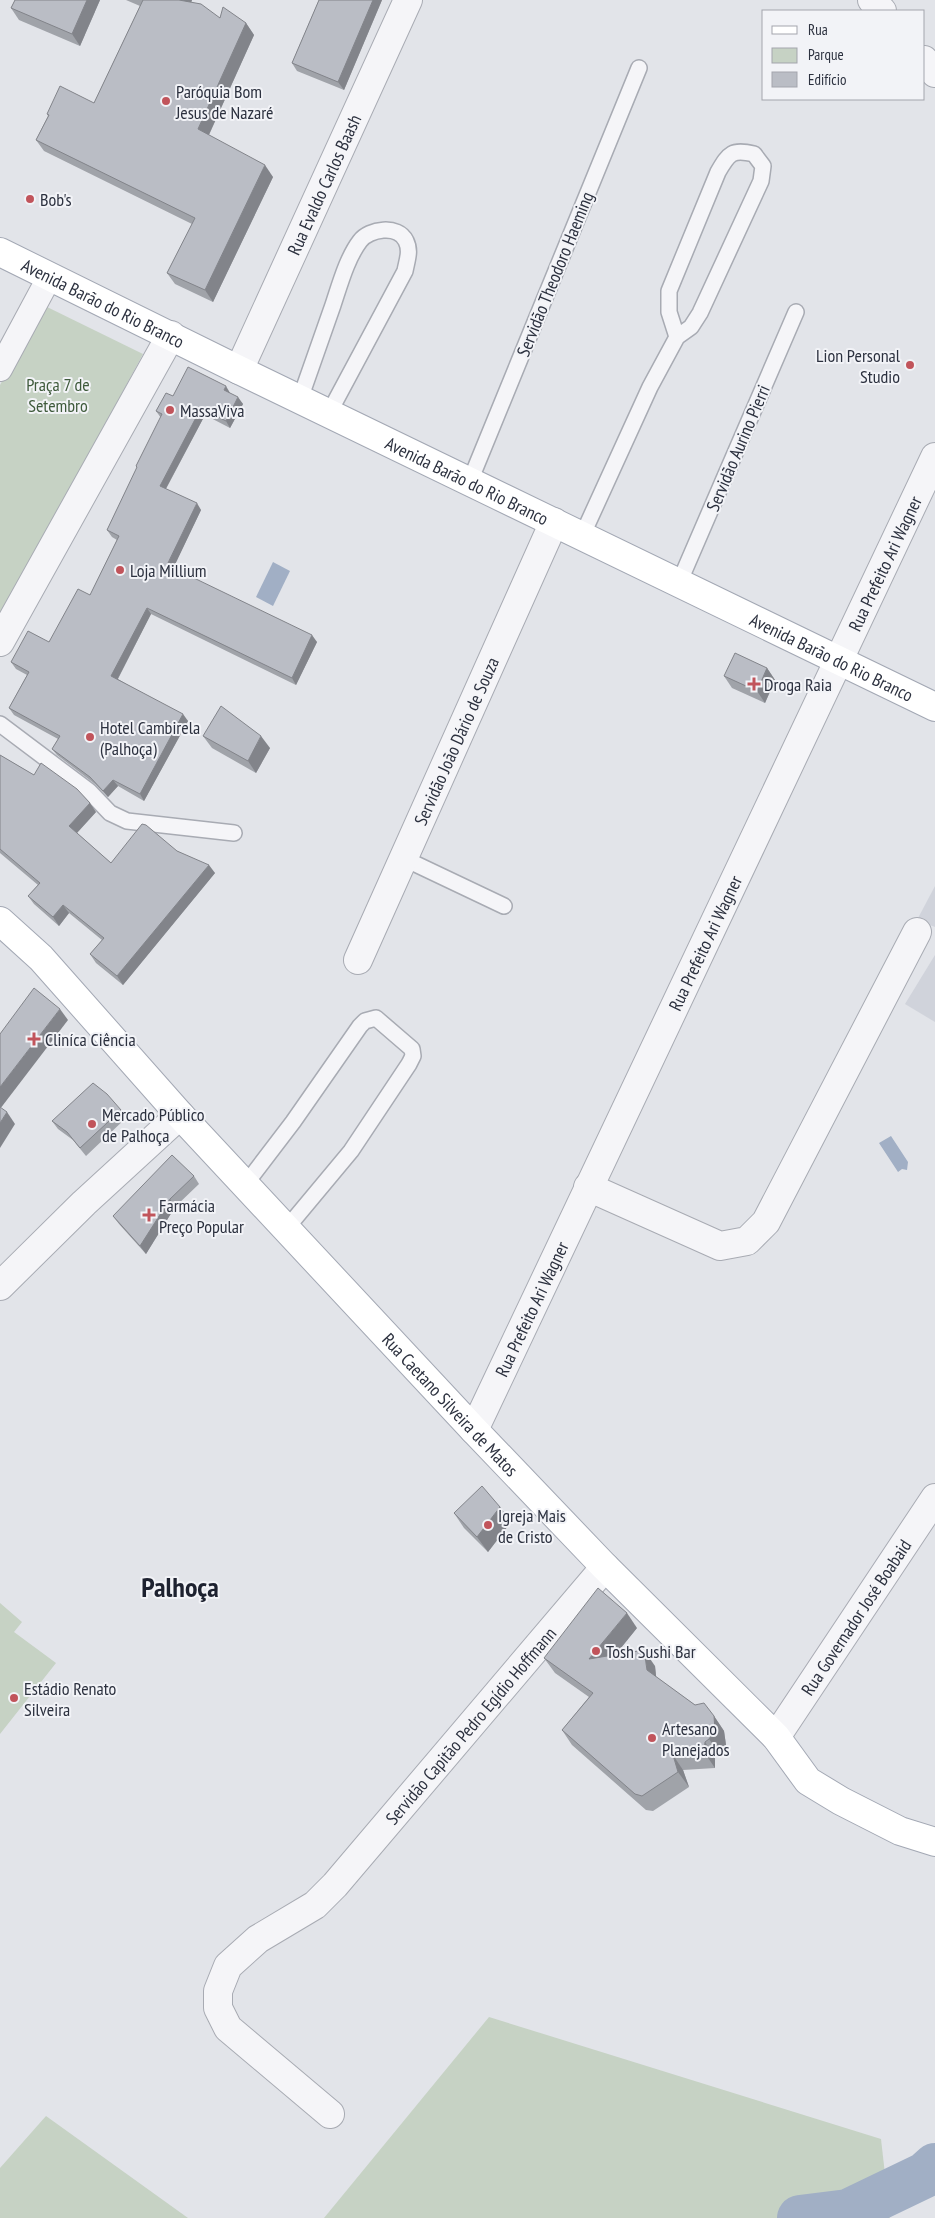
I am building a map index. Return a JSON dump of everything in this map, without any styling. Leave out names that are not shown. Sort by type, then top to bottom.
[{"type":"main road","name":"Avenida Barão do Rio Branco","points":[[0,252],[239,370],[935,707]]},
{"type":"main road","name":"Rua Caetano Silveira de Matos","points":[[0,921],[41,958],[180,1115],[474,1430],[605,1567],[776,1737],[808,1782],[840,1801],[900,1831],[935,1842]]},
{"type":"street","name":"Rua Evaldo Carlos Baash","points":[[239,370],[408,0]]},
{"type":"street","points":[[872,0],[881,10]]},
{"type":"street","points":[[925,61],[935,73]]},
{"type":"street","points":[[0,369],[50,276]]},
{"type":"street","points":[[0,642],[171,335]]},
{"type":"street","name":"Rua Prefeito Ari Wagner","points":[[474,1430],[935,457]]},
{"type":"street","name":"Servidão João Dário de Souza","points":[[358,960],[554,522]]},
{"type":"street","points":[[588,1188],[720,1246],[747,1241],[766,1222],[917,932]]},
{"type":"street","points":[[0,1286],[84,1203],[180,1115]]},
{"type":"street","name":"Rua Governador José Boabaid","points":[[776,1737],[935,1498]]},
{"type":"street","name":"Servidão Capitão Pedro Egídio Hoffmann","points":[[330,2114],[228,2028],[218,2008],[218,1991],[228,1966],[258,1939],[315,1905],[335,1885],[605,1567]]},
{"type":"lane","name":"Servidão Theodoro Haeming","points":[[470,481],[639,68]]},
{"type":"lane","points":[[582,536],[650,387],[677,337],[691,327],[700,313],[761,181],[763,166],[754,154],[739,151],[728,156],[718,172],[669,291],[669,312],[677,337]]},
{"type":"lane","points":[[300,399],[343,276],[359,242],[368,233],[384,230],[397,232],[406,239],[409,252],[405,271],[329,413]]},
{"type":"lane","name":"Servidão Aurino Pierri","points":[[679,583],[796,312]]},
{"type":"lane","points":[[0,724],[89,791],[110,813],[127,821],[234,833]]},
{"type":"lane","points":[[403,858],[504,906]]},
{"type":"lane","points":[[245,1185],[293,1122],[360,1026],[366,1021],[376,1018],[412,1049],[413,1056],[409,1064],[351,1152],[286,1229]]},
{"type":"shaded area","points":[[935,886],[935,927],[917,920]]},
{"type":"shaded area","points":[[935,955],[935,1022],[905,1004]]},
{"type":"green space","name":"Praça 7 de Setembro","points":[[43,305],[143,354],[0,620],[0,385]]},
{"type":"green space","name":"Estádio Renato Silveira","points":[[0,1603],[22,1622],[14,1632],[56,1663],[0,1734]]},
{"type":"green space","points":[[489,2017],[881,2139],[890,2218],[324,2218]]},
{"type":"green space","points":[[46,2116],[188,2218],[0,2218],[0,2168]]},
{"type":"water","points":[[273,562],[290,571],[273,606],[256,597]]},
{"type":"water","points":[[891,1136],[908,1162],[907,1170],[902,1169],[898,1172],[879,1143]]},
{"type":"building","points":[[15,0],[87,0],[72,34],[11,8]]},
{"type":"building","points":[[143,0],[179,0],[201,4],[220,18],[223,7],[246,23],[198,129],[265,165],[205,290],[167,273],[195,218],[36,140],[49,115],[47,114],[60,86],[94,103]]},
{"type":"building","points":[[319,0],[373,0],[338,82],[292,63]]},
{"type":"building","points":[[188,367],[226,386],[224,390],[238,397],[226,421],[201,408],[160,486],[197,503],[167,565],[312,635],[292,678],[147,608],[111,676],[183,714],[140,794],[113,780],[103,791],[90,777],[52,749],[60,736],[9,708],[29,672],[11,662],[28,631],[49,642],[78,589],[90,595],[119,536],[107,530],[162,414],[156,411],[166,393],[173,396]]},
{"type":"building","points":[[735,653],[767,668],[757,691],[724,676]]},
{"type":"building","points":[[221,706],[261,736],[248,761],[203,736]]},
{"type":"building","points":[[0,755],[34,775],[41,763],[77,789],[90,803],[69,826],[111,863],[142,824],[146,825],[177,851],[209,865],[117,976],[90,954],[104,938],[63,905],[53,917],[28,896],[40,883],[0,849]]},
{"type":"building","points":[[34,988],[60,1009],[0,1087],[0,1034]]},
{"type":"building","name":"Mercado Público de Palhoça","points":[[93,1083],[107,1094],[121,1110],[80,1148],[67,1132],[52,1121]]},
{"type":"building","points":[[0,1107],[7,1112],[0,1123]]},
{"type":"building","name":"Farmácia Preço Popular","points":[[172,1155],[194,1176],[170,1199],[140,1246],[113,1216]]},
{"type":"building","points":[[482,1486],[500,1507],[477,1537],[454,1513]]},
{"type":"building","points":[[598,1588],[627,1613],[589,1659],[644,1650],[647,1670],[695,1705],[704,1703],[714,1716],[715,1730],[705,1742],[704,1752],[673,1755],[678,1772],[642,1796],[635,1794],[562,1730],[593,1693],[544,1658]]},
{"type":"waterway","points":[[800,2218],[848,2212],[925,2175],[935,2166]]},
{"type":"place","name":"Paróquia Bom Jesus de Nazaré","points":[[166,101]]},
{"type":"place","name":"Bob's","points":[[30,199]]},
{"type":"place","name":"Lion Personal Studio","points":[[910,365]]},
{"type":"place","name":"MassaViva","points":[[170,410]]},
{"type":"place","name":"Loja Millium","points":[[120,570]]},
{"type":"place","name":"Droga Raia","points":[[754,684]]},
{"type":"place","name":"Hotel Cambirela (Palhoça)","points":[[90,737]]},
{"type":"place","name":"Cliníca Ciência","points":[[34,1039]]},
{"type":"place","name":"Mercado Público de Palhoça","points":[[92,1124]]},
{"type":"place","name":"Farmácia Preço Popular","points":[[149,1215]]},
{"type":"place","name":"Igreja Mais de Cristo","points":[[488,1525]]},
{"type":"place","name":"Tosh Sushi Bar","points":[[596,1651]]},
{"type":"place","name":"Estádio Renato Silveira","points":[[14,1698]]},
{"type":"place","name":"Artesano Planejados","points":[[652,1738]]},
{"type":"district","name":"Palhoça","points":[[180,1586]]}]
